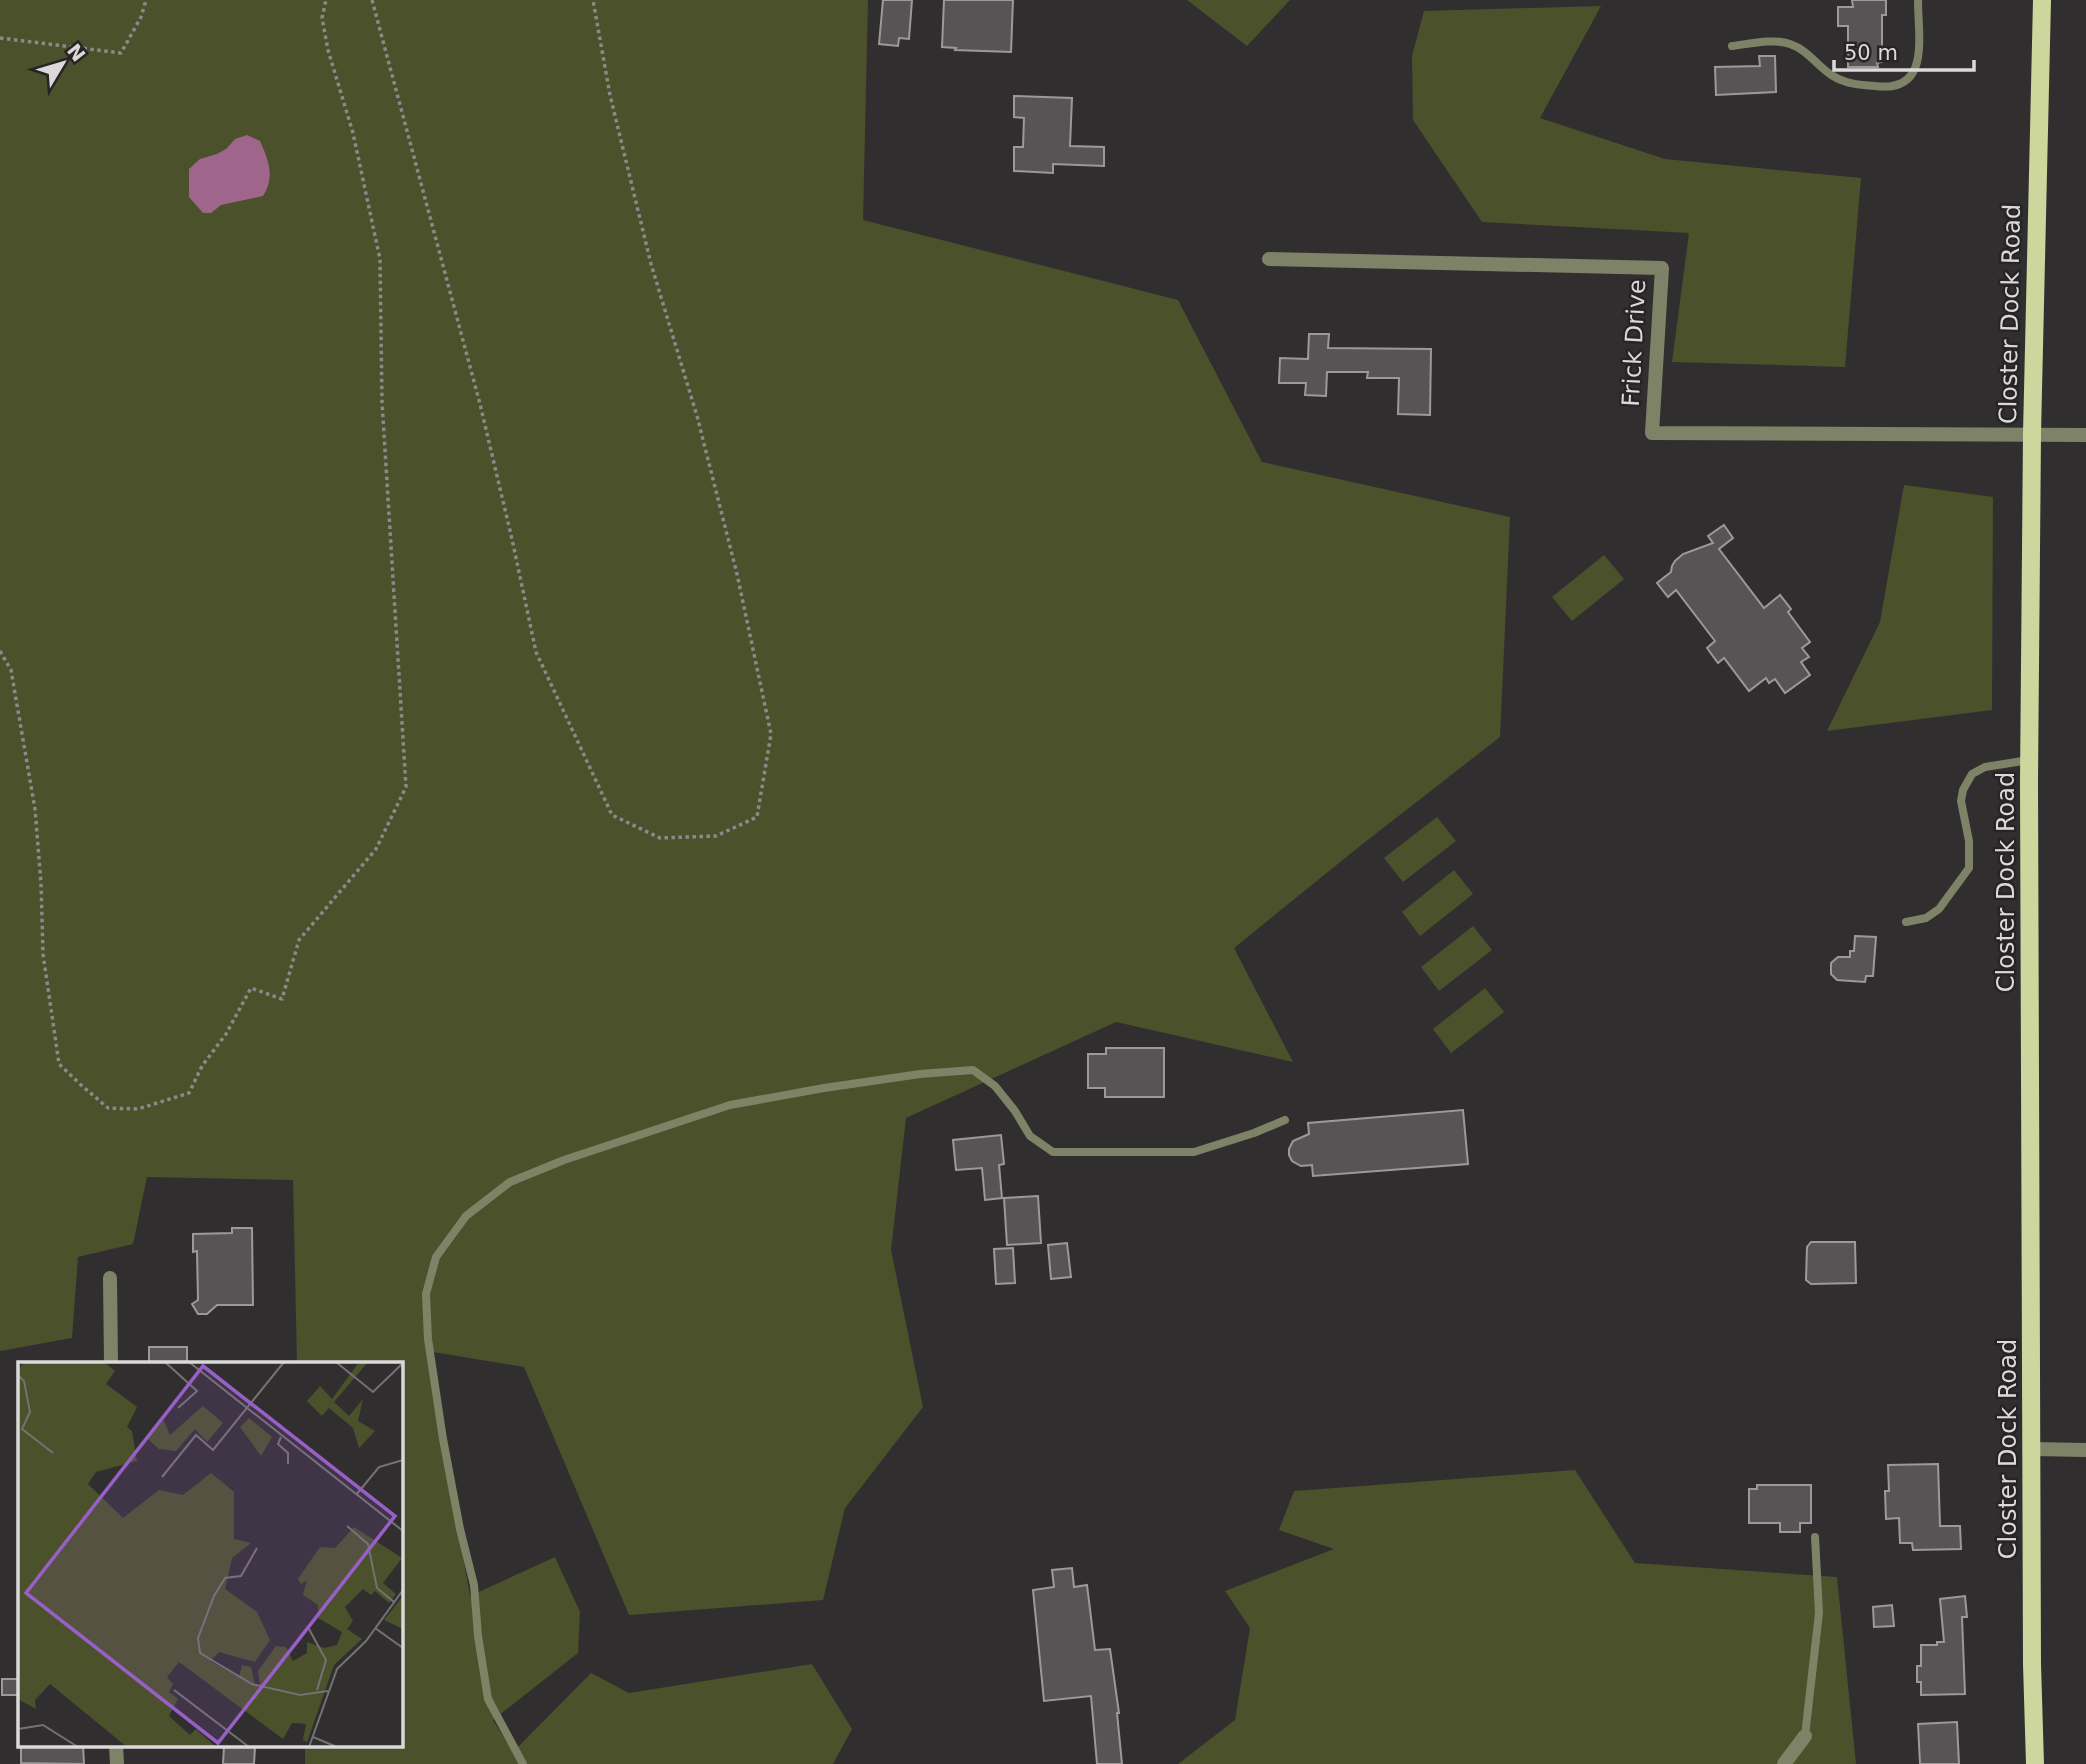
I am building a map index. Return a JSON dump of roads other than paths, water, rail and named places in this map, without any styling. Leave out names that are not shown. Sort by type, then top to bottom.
[{"type":"main road","name":"Closter Dock Road","points":[[2035,1764],[2032,1664],[2029,760],[2032,433],[2042,0]]},
{"type":"street","name":"Frick Drive","points":[[1269,259],[1662,268],[1652,433],[2032,433]]},
{"type":"street","points":[[2032,433],[2086,435]]},
{"type":"street","points":[[110,1278],[111,1362]]},
{"type":"street","points":[[2032,1449],[2086,1450]]},
{"type":"street","points":[[1784,1764],[1805,1737]]},
{"type":"street","points":[[116,1746],[117,1764]]},
{"type":"lane","points":[[1732,46],[1780,42],[1793,44],[1833,76],[1853,84],[1889,88],[1912,76],[1919,62],[1918,0]]},
{"type":"lane","points":[[1906,922],[1926,918],[1938,909],[1969,868],[1969,841],[1961,801],[1963,790],[1972,775],[1985,767],[2029,760]]},
{"type":"lane","points":[[523,1764],[488,1699],[478,1636],[474,1585],[460,1530],[428,1339],[426,1294],[436,1258],[466,1216],[510,1182],[565,1160],[730,1105],[920,1074],[973,1070],[995,1086],[1030,1136],[1053,1152],[1194,1152],[1285,1120]]},
{"type":"lane","points":[[1805,1737],[1819,1613],[1815,1537]]}]
